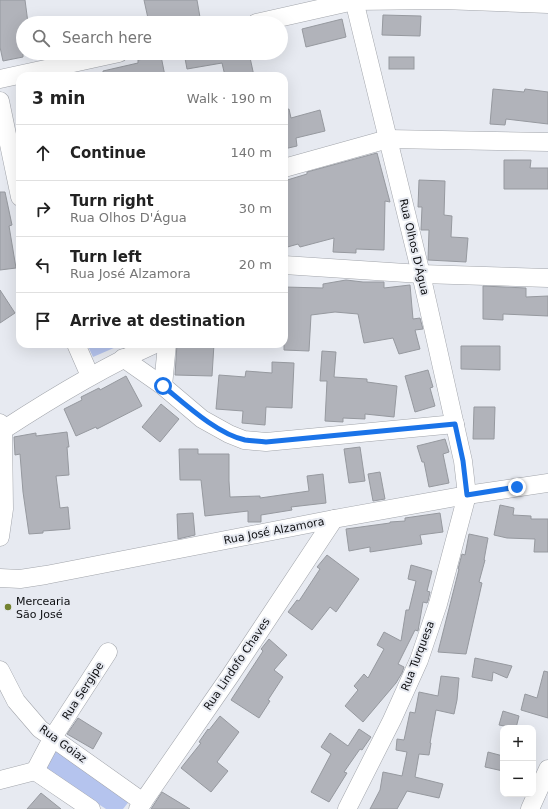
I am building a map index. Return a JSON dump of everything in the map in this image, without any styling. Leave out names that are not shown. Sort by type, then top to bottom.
[{"type":"street","points":[[287,16],[354,1],[442,0],[548,4]]},
{"type":"street","name":"Rua Olhos D'Água","points":[[354,1],[421,274],[463,461],[467,495]]},
{"type":"street","points":[[32,72],[87,60]]},
{"type":"street","points":[[0,79],[16,76]]},
{"type":"street","points":[[0,101],[16,178]]},
{"type":"street","points":[[288,167],[388,139],[548,142]]},
{"type":"street","points":[[288,265],[421,274],[548,278]]},
{"type":"street","points":[[78,348],[90,376]]},
{"type":"street","points":[[0,537],[4,508],[1,426],[123,358],[146,348]]},
{"type":"street","points":[[163,386],[167,348]]},
{"type":"street","points":[[123,358],[163,386],[202,418],[229,434],[244,440],[266,442],[455,424]]},
{"type":"street","name":"Rua José Alzamora","points":[[0,578],[20,579],[46,575],[334,518],[467,495],[548,483]]},
{"type":"street","name":"Rua Turquesa","points":[[347,809],[392,720],[419,660],[438,604],[467,495]]},
{"type":"street","name":"Rua Lindofo Chaves","points":[[141,805],[230,676],[334,518]]},
{"type":"street","name":"Rua Sergipe","points":[[35,771],[53,738],[108,652]]},
{"type":"street","name":"Rua Goiaz","points":[[0,670],[16,702],[40,729],[141,805]]},
{"type":"street","points":[[530,809],[548,769]]},
{"type":"street","points":[[0,780],[35,771],[92,809]]},
{"type":"shaded area","points":[[89,348],[114,348],[93,357]]},
{"type":"shaded area","points":[[54,747],[131,799],[123,809],[106,809],[42,767]]},
{"type":"building","points":[[0,0],[25,0],[27,16],[16,16],[16,58],[3,61],[0,47]]},
{"type":"building","points":[[144,0],[197,0],[200,16],[147,16]]},
{"type":"building","points":[[383,15],[421,16],[420,36],[382,35]]},
{"type":"building","points":[[342,19],[346,37],[306,47],[302,29]]},
{"type":"building","points":[[389,57],[414,57],[414,69],[389,69]]},
{"type":"building","points":[[138,60],[162,60],[164,72],[103,72],[103,71],[138,63]]},
{"type":"building","points":[[185,60],[251,60],[253,72],[224,72],[222,63],[187,69]]},
{"type":"building","points":[[493,89],[524,92],[525,89],[548,92],[548,124],[506,119],[505,125],[490,124]]},
{"type":"building","points":[[288,109],[291,118],[320,110],[325,131],[296,138],[297,146],[288,148]]},
{"type":"building","points":[[377,153],[390,202],[385,201],[384,250],[356,249],[356,253],[333,252],[334,238],[300,247],[298,244],[288,247],[288,180],[307,174],[307,172]]},
{"type":"building","points":[[504,160],[531,160],[530,168],[548,168],[548,189],[504,189]]},
{"type":"building","points":[[419,180],[445,181],[444,215],[452,216],[451,237],[468,238],[466,262],[428,260],[429,230],[421,230],[422,207],[418,207]]},
{"type":"building","points":[[0,192],[5,192],[12,225],[9,226],[16,268],[0,270]]},
{"type":"building","points":[[346,280],[384,282],[384,288],[410,285],[413,319],[420,318],[423,329],[415,330],[420,349],[399,354],[393,338],[364,343],[358,314],[335,312],[311,315],[309,351],[284,350],[284,348],[288,348],[288,287],[323,288],[323,284]]},
{"type":"building","points":[[483,286],[526,288],[526,297],[548,296],[548,316],[503,314],[503,320],[483,319]]},
{"type":"building","points":[[0,290],[15,313],[0,323]]},
{"type":"building","points":[[461,346],[500,346],[500,370],[461,369]]},
{"type":"building","points":[[177,348],[214,348],[212,376],[175,375]]},
{"type":"building","points":[[322,351],[336,352],[334,377],[367,379],[367,382],[397,386],[394,417],[365,414],[365,419],[343,418],[343,422],[325,421],[327,381],[320,381]]},
{"type":"building","points":[[272,362],[294,363],[292,408],[266,407],[265,425],[242,423],[243,411],[216,409],[219,375],[245,377],[246,371],[272,373]]},
{"type":"building","points":[[428,370],[433,387],[430,388],[435,406],[415,412],[405,376]]},
{"type":"building","points":[[126,376],[142,406],[97,429],[96,427],[76,436],[64,409],[82,400],[81,397],[99,388],[100,390]]},
{"type":"building","points":[[161,404],[179,419],[160,442],[142,427]]},
{"type":"building","points":[[474,407],[495,407],[494,439],[473,439]]},
{"type":"building","points":[[67,432],[69,447],[67,447],[69,475],[56,476],[60,508],[68,507],[70,529],[43,531],[43,533],[29,534],[23,492],[20,454],[15,455],[14,437],[36,433],[36,436]]},
{"type":"building","points":[[445,439],[449,452],[443,454],[449,483],[429,487],[424,462],[422,462],[417,446]]},
{"type":"building","points":[[360,447],[365,481],[349,483],[344,449]]},
{"type":"building","points":[[179,449],[198,449],[198,454],[229,454],[230,497],[260,496],[260,498],[309,491],[307,476],[323,474],[326,503],[291,507],[292,510],[261,515],[261,522],[248,522],[248,511],[205,516],[201,480],[180,480]]},
{"type":"building","points":[[380,472],[385,499],[373,501],[368,474]]},
{"type":"building","points":[[500,505],[514,508],[513,515],[531,516],[531,519],[548,519],[548,552],[534,552],[535,539],[507,538],[494,535]]},
{"type":"building","points":[[193,513],[195,535],[178,539],[177,514]]},
{"type":"building","points":[[440,513],[443,532],[420,535],[422,544],[370,552],[370,547],[349,551],[346,529],[405,521],[405,518]]},
{"type":"building","points":[[469,534],[488,538],[485,560],[479,582],[482,583],[466,654],[438,652],[458,569],[462,554],[465,555]]},
{"type":"building","points":[[327,555],[359,579],[336,612],[330,607],[312,630],[288,612],[297,600],[299,601],[320,569],[317,567]]},
{"type":"building","points":[[411,565],[432,571],[427,591],[430,592],[428,601],[427,603],[423,602],[418,631],[415,630],[398,664],[404,667],[402,673],[396,683],[363,722],[345,706],[358,690],[354,686],[364,674],[368,678],[384,649],[377,645],[384,632],[401,641],[406,610],[409,610],[416,581],[408,579]]},
{"type":"building","points":[[269,639],[287,655],[274,670],[283,677],[268,700],[270,701],[259,718],[231,700],[263,651],[261,649]]},
{"type":"building","points":[[475,658],[512,666],[507,678],[493,672],[492,681],[472,677]]},
{"type":"building","points":[[544,671],[548,672],[548,718],[521,710],[525,694],[537,698]]},
{"type":"building","points":[[441,676],[459,678],[454,714],[436,710],[429,755],[419,754],[415,777],[443,784],[439,798],[407,791],[397,809],[370,809],[380,790],[383,772],[402,776],[407,752],[396,750],[397,739],[404,740],[410,712],[415,713],[419,692],[438,696]]},
{"type":"building","points":[[503,711],[519,716],[517,725],[499,725]]},
{"type":"building","points":[[220,716],[239,732],[217,762],[228,771],[211,792],[181,768],[201,743],[199,742],[208,729],[209,730]]},
{"type":"building","points":[[78,718],[102,733],[93,749],[67,734]]},
{"type":"building","points":[[359,729],[371,737],[362,750],[360,749],[344,772],[347,773],[329,802],[311,792],[331,754],[321,747],[330,733],[348,746]]},
{"type":"building","points":[[488,752],[500,755],[500,770],[485,767]]},
{"type":"building","points":[[162,792],[190,809],[151,809]]},
{"type":"building","points":[[41,793],[61,809],[27,809]]},
{"type":"place","name":"Mercearia São José","points":[[8,607]]},
{"type":"route","points":[[163,386],[202,418],[229,434],[244,440],[266,442],[455,424],[463,461],[467,495],[517,487]]}]
